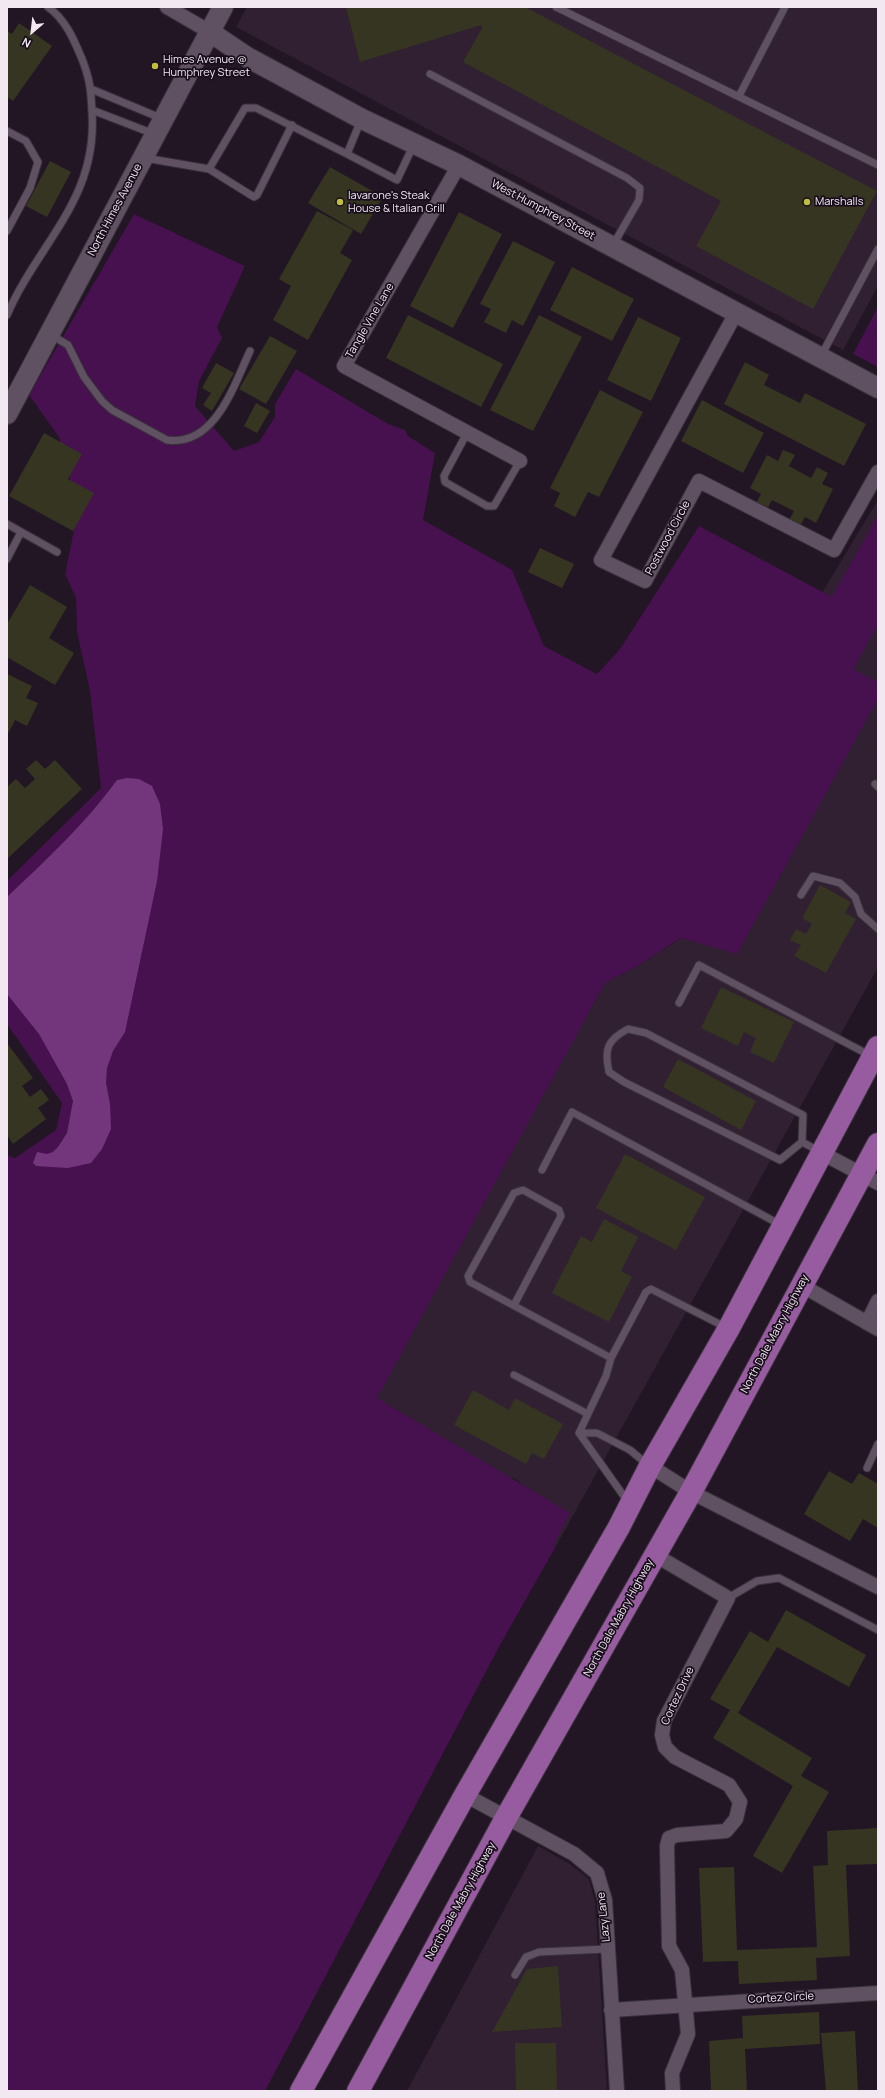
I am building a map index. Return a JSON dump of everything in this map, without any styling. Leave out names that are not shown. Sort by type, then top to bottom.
[{"type":"main road","points":[[301,2091],[465,1795],[619,1527],[650,1466],[729,1328],[875,1052]]},
{"type":"main road","name":"North Dale Mabry Highway","points":[[358,2091],[507,1816],[691,1492],[801,1284],[870,1179],[878,1144]]},
{"type":"street","points":[[167,7],[210,32]]},
{"type":"street","name":"North Himes Avenue","points":[[7,414],[223,7]]},
{"type":"street","name":"West Humphrey Street","points":[[210,32],[247,57],[362,119],[459,165],[878,388]]},
{"type":"street","name":"Tangle Vine Lane","points":[[459,165],[344,366],[520,462]]},
{"type":"street","name":"Postwood Circle","points":[[736,313],[601,560],[645,581],[699,481],[834,550],[878,472]]},
{"type":"street","points":[[822,1153],[870,1179]]},
{"type":"street","points":[[801,1284],[872,1326],[878,1301]]},
{"type":"street","points":[[650,1466],[691,1492],[878,1587]]},
{"type":"street","points":[[655,1555],[728,1598]]},
{"type":"street","name":"Cortez Drive","points":[[684,2004],[682,1970],[669,1946],[667,1846],[669,1838],[676,1835],[726,1831],[736,1819],[740,1802],[729,1785],[675,1757],[665,1747],[662,1735],[664,1721],[728,1598]]},
{"type":"street","name":"Lazy Lane","points":[[465,1795],[507,1816],[574,1854],[598,1873],[604,1900],[617,2091]]},
{"type":"street","name":"Cortez Circle","points":[[611,2010],[878,1992]]},
{"type":"street","points":[[673,2091],[672,2073],[688,2034],[684,2004]]},
{"type":"lane","points":[[7,315],[24,283],[62,223],[82,184],[90,155],[93,126],[90,78],[72,34],[55,12],[48,7]]},
{"type":"lane","points":[[556,7],[878,164]]},
{"type":"lane","points":[[739,96],[785,7]]},
{"type":"lane","points":[[430,74],[626,178],[640,188],[639,200],[612,247]]},
{"type":"lane","points":[[91,89],[159,127]]},
{"type":"lane","points":[[209,169],[244,108],[256,108],[330,144],[397,180],[414,144]]},
{"type":"lane","points":[[92,110],[159,127]]},
{"type":"lane","points":[[347,154],[362,119]]},
{"type":"lane","points":[[143,158],[209,169],[254,196],[257,195],[292,125]]},
{"type":"lane","points":[[7,131],[26,141],[38,162],[30,188],[7,231]]},
{"type":"lane","points":[[820,358],[878,249]]},
{"type":"lane","points":[[49,334],[68,345],[84,377],[102,401],[112,410],[167,440],[182,442],[192,438],[208,426],[220,412],[250,351]]},
{"type":"lane","points":[[467,433],[444,476],[445,482],[487,506],[494,506],[520,462]]},
{"type":"lane","points":[[7,524],[57,552]]},
{"type":"lane","points":[[7,559],[21,532]]},
{"type":"lane","points":[[801,895],[813,876],[840,883],[855,897],[861,914],[878,929]]},
{"type":"lane","points":[[679,1003],[699,965],[875,1052]]},
{"type":"lane","points":[[628,1028],[646,1033],[803,1116],[802,1142],[780,1160],[624,1082],[609,1072],[606,1055],[614,1036],[628,1028]]},
{"type":"lane","points":[[542,1170],[572,1112],[783,1226]]},
{"type":"lane","points":[[802,1142],[822,1153]]},
{"type":"lane","points":[[514,1305],[561,1216],[559,1210],[523,1190],[514,1193],[468,1276],[470,1282],[611,1358]]},
{"type":"lane","points":[[579,1433],[606,1376],[611,1358],[646,1292],[652,1289],[729,1328]]},
{"type":"lane","points":[[514,1375],[588,1414]]},
{"type":"lane","points":[[579,1433],[596,1433],[630,1450],[650,1466]]},
{"type":"lane","points":[[579,1433],[630,1504]]},
{"type":"lane","points":[[866,1468],[878,1444]]},
{"type":"lane","points":[[728,1598],[756,1581],[779,1578],[878,1630]]},
{"type":"lane","points":[[515,1975],[526,1957],[539,1952],[607,1950]]},
{"type":"shaded area","points":[[247,7],[878,7],[878,286],[843,350],[236,27]]},
{"type":"shaded area","points":[[134,214],[245,266],[217,327],[222,338],[199,381],[195,406],[234,451],[259,442],[275,417],[275,404],[296,369],[388,424],[405,430],[408,436],[435,453],[423,520],[512,570],[544,646],[597,674],[620,649],[699,526],[832,597],[878,515],[878,625],[853,669],[878,682],[878,699],[737,954],[681,938],[636,967],[605,983],[377,1398],[570,1513],[553,1546],[556,1546],[500,1645],[265,2091],[7,2091],[7,1155],[15,1158],[56,1130],[62,1103],[7,1024],[7,881],[101,788],[90,691],[77,632],[76,598],[65,574],[78,510],[59,437],[29,395]]},
{"type":"shaded area","points":[[878,307],[878,367],[853,354]]},
{"type":"shaded area","points":[[878,500],[878,967],[556,1546],[537,1543],[549,1508],[516,1479],[456,1466],[388,1413],[374,1394],[580,996],[636,967],[707,922],[802,626]]},
{"type":"shaded area","points":[[127,778],[139,779],[152,786],[160,804],[163,829],[157,881],[125,1032],[113,1051],[107,1068],[106,1083],[110,1104],[111,1129],[102,1149],[91,1163],[68,1168],[36,1166],[33,1163],[37,1152],[47,1154],[53,1152],[67,1133],[73,1101],[67,1084],[39,1034],[7,994],[7,897],[79,826],[117,780]]},
{"type":"shaded area","points":[[538,1846],[568,1863],[589,1879],[595,1902],[607,2091],[407,2091]]},
{"type":"building","points":[[346,7],[525,7],[877,191],[813,309],[696,246],[721,201],[463,62],[482,28],[481,25],[360,62]]},
{"type":"building","points":[[19,23],[52,46],[13,101],[7,97],[7,31],[12,34]]},
{"type":"building","points":[[50,161],[71,172],[47,217],[26,206]]},
{"type":"building","points":[[330,167],[383,197],[361,234],[308,203]]},
{"type":"building","points":[[317,211],[353,230],[340,253],[352,260],[308,340],[273,320],[291,286],[279,279]]},
{"type":"building","points":[[459,212],[502,234],[453,328],[410,306]]},
{"type":"building","points":[[513,241],[555,262],[523,326],[512,320],[506,333],[484,322],[491,309],[480,304]]},
{"type":"building","points":[[572,267],[634,299],[612,341],[550,310]]},
{"type":"building","points":[[408,315],[503,364],[481,407],[386,358]]},
{"type":"building","points":[[539,315],[582,337],[533,431],[490,410]]},
{"type":"building","points":[[638,317],[681,338],[651,401],[607,380]]},
{"type":"building","points":[[270,336],[297,351],[266,404],[239,389]]},
{"type":"building","points":[[745,362],[769,375],[764,385],[800,403],[805,393],[866,424],[844,466],[724,404]]},
{"type":"building","points":[[216,363],[234,373],[212,411],[203,405],[211,393],[202,388]]},
{"type":"building","points":[[600,390],[643,412],[599,497],[588,492],[575,517],[554,506],[560,493],[550,488]]},
{"type":"building","points":[[702,400],[764,433],[743,473],[681,441]]},
{"type":"building","points":[[256,403],[270,411],[257,433],[244,426]]},
{"type":"building","points":[[44,433],[82,454],[68,479],[94,493],[73,531],[9,496]]},
{"type":"building","points":[[783,450],[795,455],[789,466],[811,478],[817,467],[828,473],[822,484],[833,489],[816,523],[805,517],[799,528],[788,522],[794,511],[772,500],[766,511],[755,505],[761,494],[750,488],[767,455],[778,461]]},
{"type":"building","points":[[540,548],[574,564],[562,588],[528,572]]},
{"type":"building","points":[[30,585],[67,607],[49,638],[74,653],[55,685],[7,657],[7,624]]},
{"type":"building","points":[[7,674],[32,686],[26,698],[38,703],[27,726],[15,720],[9,732],[7,731]]},
{"type":"building","points":[[36,760],[45,769],[55,760],[82,789],[7,859],[7,787],[16,779],[25,788],[35,779],[26,769]]},
{"type":"building","points":[[820,885],[851,902],[845,913],[856,919],[826,973],[794,956],[801,945],[790,940],[796,929],[806,934],[812,924],[802,918]]},
{"type":"building","points":[[721,987],[794,1022],[774,1063],[750,1052],[756,1038],[744,1032],[738,1046],[701,1028]]},
{"type":"building","points":[[7,1043],[33,1078],[22,1086],[30,1097],[41,1089],[49,1100],[38,1108],[46,1119],[13,1144],[7,1135]]},
{"type":"building","points":[[678,1059],[756,1101],[741,1130],[663,1087]]},
{"type":"building","points":[[625,1154],[705,1197],[676,1250],[596,1208]]},
{"type":"building","points":[[604,1219],[638,1237],[621,1271],[632,1277],[609,1322],[552,1293],[581,1236],[592,1242]]},
{"type":"building","points":[[473,1390],[509,1410],[515,1398],[563,1424],[544,1459],[532,1453],[526,1464],[454,1425]]},
{"type":"building","points":[[829,1471],[852,1484],[859,1473],[878,1484],[878,1528],[863,1519],[850,1541],[804,1514]]},
{"type":"building","points":[[786,1610],[866,1655],[849,1687],[777,1647],[738,1713],[812,1758],[801,1776],[829,1792],[782,1873],[753,1856],[793,1786],[713,1738],[730,1710],[710,1699],[750,1631],[768,1642]]},
{"type":"building","points":[[878,1828],[878,1864],[846,1865],[850,1956],[816,1958],[817,1980],[739,1984],[738,1961],[703,1962],[699,1868],[734,1867],[737,1950],[817,1947],[813,1866],[828,1865],[827,1831]]},
{"type":"building","points":[[558,1966],[562,2027],[492,2032],[527,1969]]},
{"type":"building","points":[[819,2012],[820,2044],[745,2049],[747,2091],[711,2091],[709,2041],[743,2038],[742,2016]]},
{"type":"building","points":[[855,2031],[858,2091],[826,2091],[821,2033]]},
{"type":"building","points":[[515,2043],[556,2043],[557,2091],[516,2091]]},
{"type":"place","name":"Himes Avenue @ Humphrey Street","points":[[155,66]]},
{"type":"place","name":"Iavarone's Steak House & Italian Grill","points":[[340,202]]},
{"type":"place","name":"Marshalls","points":[[807,202]]}]
